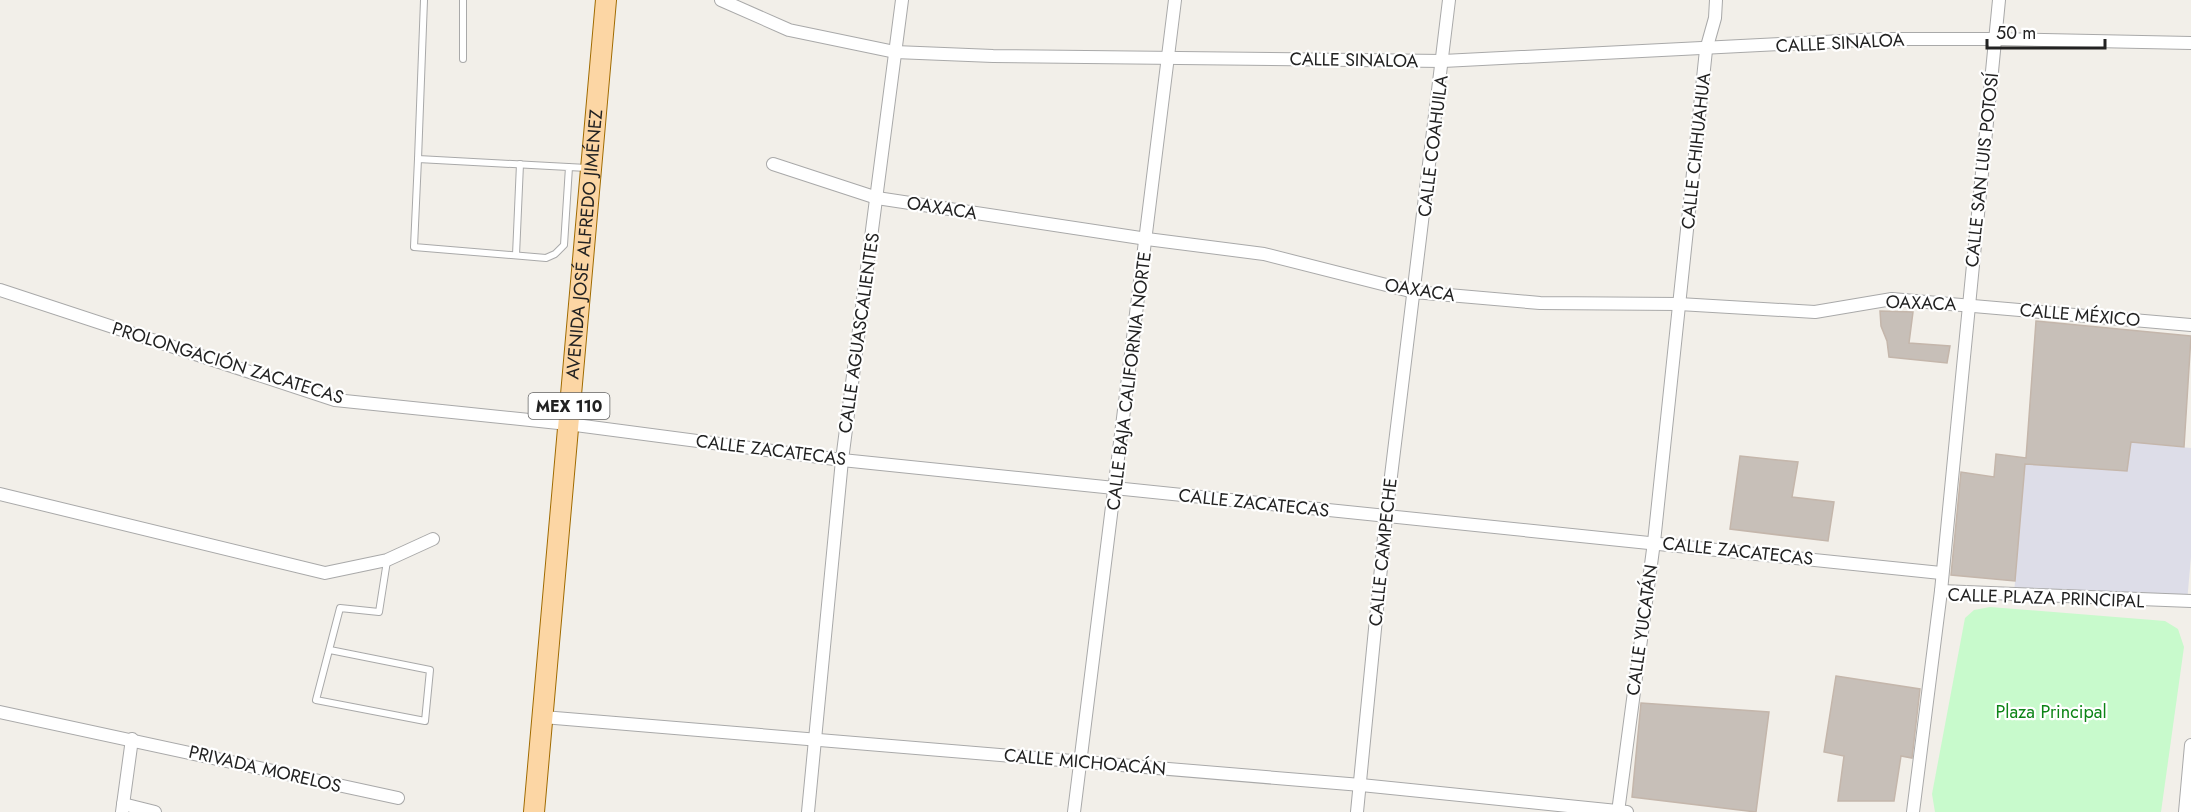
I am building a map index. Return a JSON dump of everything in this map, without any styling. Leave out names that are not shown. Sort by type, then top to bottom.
[{"type":"main road","name":"AVENIDA JOSÉ ALFREDO JIMÉNEZ","points":[[534,812],[606,0]]},
{"type":"street","name":"CALLE SINALOA","points":[[721,0],[789,30],[895,52],[1443,61],[1706,50],[1882,39],[2191,43]]},
{"type":"street","name":"CALLE AGUASCALIENTES","points":[[808,812],[817,739],[842,460],[902,0]]},
{"type":"street","name":"CALLE BAJA CALIFORNIA NORTE","points":[[1074,812],[1116,489],[1175,0]]},
{"type":"street","name":"CALLE COAHUILA","points":[[1414,292],[1449,0]]},
{"type":"street","name":"CALLE CHIHUAHUA","points":[[1679,304],[1706,50],[1715,18],[1716,0]]},
{"type":"street","name":"CALLE SAN LUIS POTOSÍ","points":[[1941,591],[1999,0]]},
{"type":"street","name":"OAXACA","points":[[773,164],[877,198],[1147,239],[1264,254],[1414,292],[1540,303],[1679,304],[1815,312],[1892,298],[1968,305]]},
{"type":"street","name":"PROLONGACIÓN ZACATECAS","points":[[0,290],[335,400],[568,424]]},
{"type":"street","name":"CALLE CAMPECHE","points":[[1357,812],[1386,517],[1414,292]]},
{"type":"street","name":"CALLE YUCATÁN","points":[[1621,812],[1654,542],[1679,304]]},
{"type":"street","name":"CALLE MÉXICO","points":[[1968,305],[2191,325]]},
{"type":"street","name":"CALLE ZACATECAS","points":[[568,424],[842,460],[1941,573]]},
{"type":"street","points":[[0,494],[325,573],[387,560],[433,539]]},
{"type":"street","name":"CALLE PLAZA PRINCIPAL","points":[[1913,812],[1941,591],[2191,601]]},
{"type":"street","name":"PRIVADA MORELOS","points":[[0,712],[399,798]]},
{"type":"street","name":"CALLE MICHOACÁN","points":[[543,717],[1360,785],[1621,812]]},
{"type":"street","points":[[132,739],[122,808],[155,812]]},
{"type":"street","points":[[2185,812],[2191,745]]},
{"type":"lane","points":[[423,0],[414,247],[546,258],[555,254],[564,245],[569,167]]},
{"type":"lane","points":[[463,0],[463,59]]},
{"type":"lane","points":[[418,159],[591,168]]},
{"type":"lane","points":[[516,255],[520,164]]},
{"type":"lane","points":[[330,650],[430,670],[425,721],[316,700],[340,608],[379,612],[387,560]]},
{"type":"green space","name":"Plaza Principal","points":[[1990,607],[2165,621],[2178,629],[2184,647],[2161,812],[1935,812],[1932,794],[1965,618],[1974,610]]},
{"type":"shaded area","points":[[2131,442],[2191,448],[2191,557],[2187,602],[2014,594],[2025,464],[2127,470]]},
{"type":"building","points":[[1880,311],[1913,312],[1909,343],[1950,346],[1947,363],[1889,357],[1887,341],[1881,326]]},
{"type":"building","points":[[2036,321],[2191,336],[2184,447],[2131,442],[2127,471],[2025,464],[2015,581],[1951,575],[1961,472],[1994,477],[1996,454],[2026,458]]},
{"type":"building","points":[[1740,456],[1798,462],[1792,497],[1834,502],[1828,541],[1730,529]]},
{"type":"building","points":[[1836,676],[1920,689],[1912,758],[1901,756],[1894,801],[1838,801],[1844,756],[1824,752]]},
{"type":"building","points":[[1641,703],[1769,712],[1756,812],[1632,797]]}]
